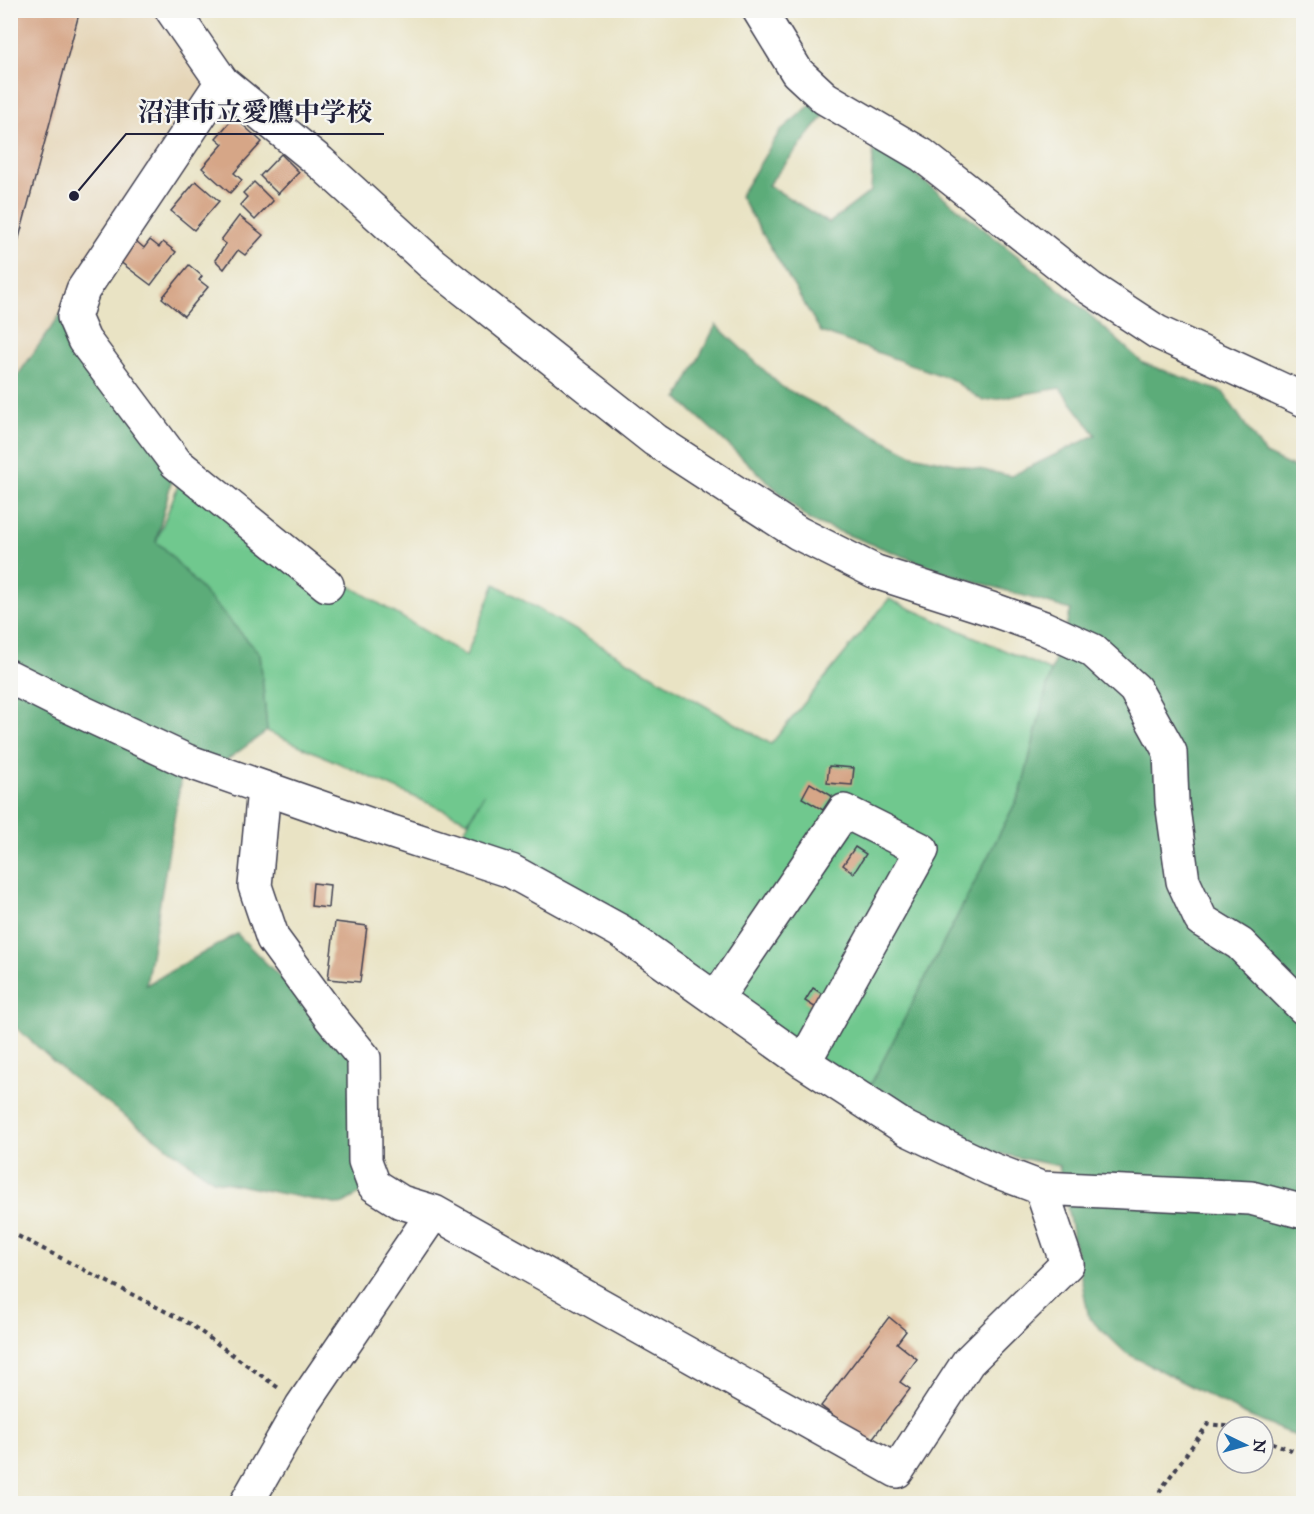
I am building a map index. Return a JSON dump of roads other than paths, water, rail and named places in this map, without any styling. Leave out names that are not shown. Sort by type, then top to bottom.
[{"type":"street","points":[[172,10],[222,82],[320,162],[431,263],[655,440],[798,533],[876,572],[1044,628],[1092,650],[1135,689],[1170,752],[1172,802],[1183,881],[1201,920],[1240,944],[1304,1008]]},
{"type":"street","points":[[759,10],[797,72],[825,98],[922,155],[1090,288],[1157,332],[1304,400]]},
{"type":"street","points":[[222,82],[83,290],[74,317],[84,340],[176,463],[327,585]]},
{"type":"street","points":[[10,676],[187,761],[511,871],[620,931],[804,1062],[907,1130],[992,1169],[1041,1188],[1251,1198],[1304,1212]]},
{"type":"street","points":[[264,788],[255,886],[273,939],[331,1018],[364,1058],[365,1161],[374,1185],[401,1202],[434,1212],[897,1471],[968,1362],[1067,1264],[1041,1188]]},
{"type":"street","points":[[716,999],[844,811],[922,850],[804,1062]]},
{"type":"street","points":[[246,1503],[302,1406],[434,1212]]},
{"type":"place","name":"沼津市立愛鷹中学校","points":[[74,196]]}]
